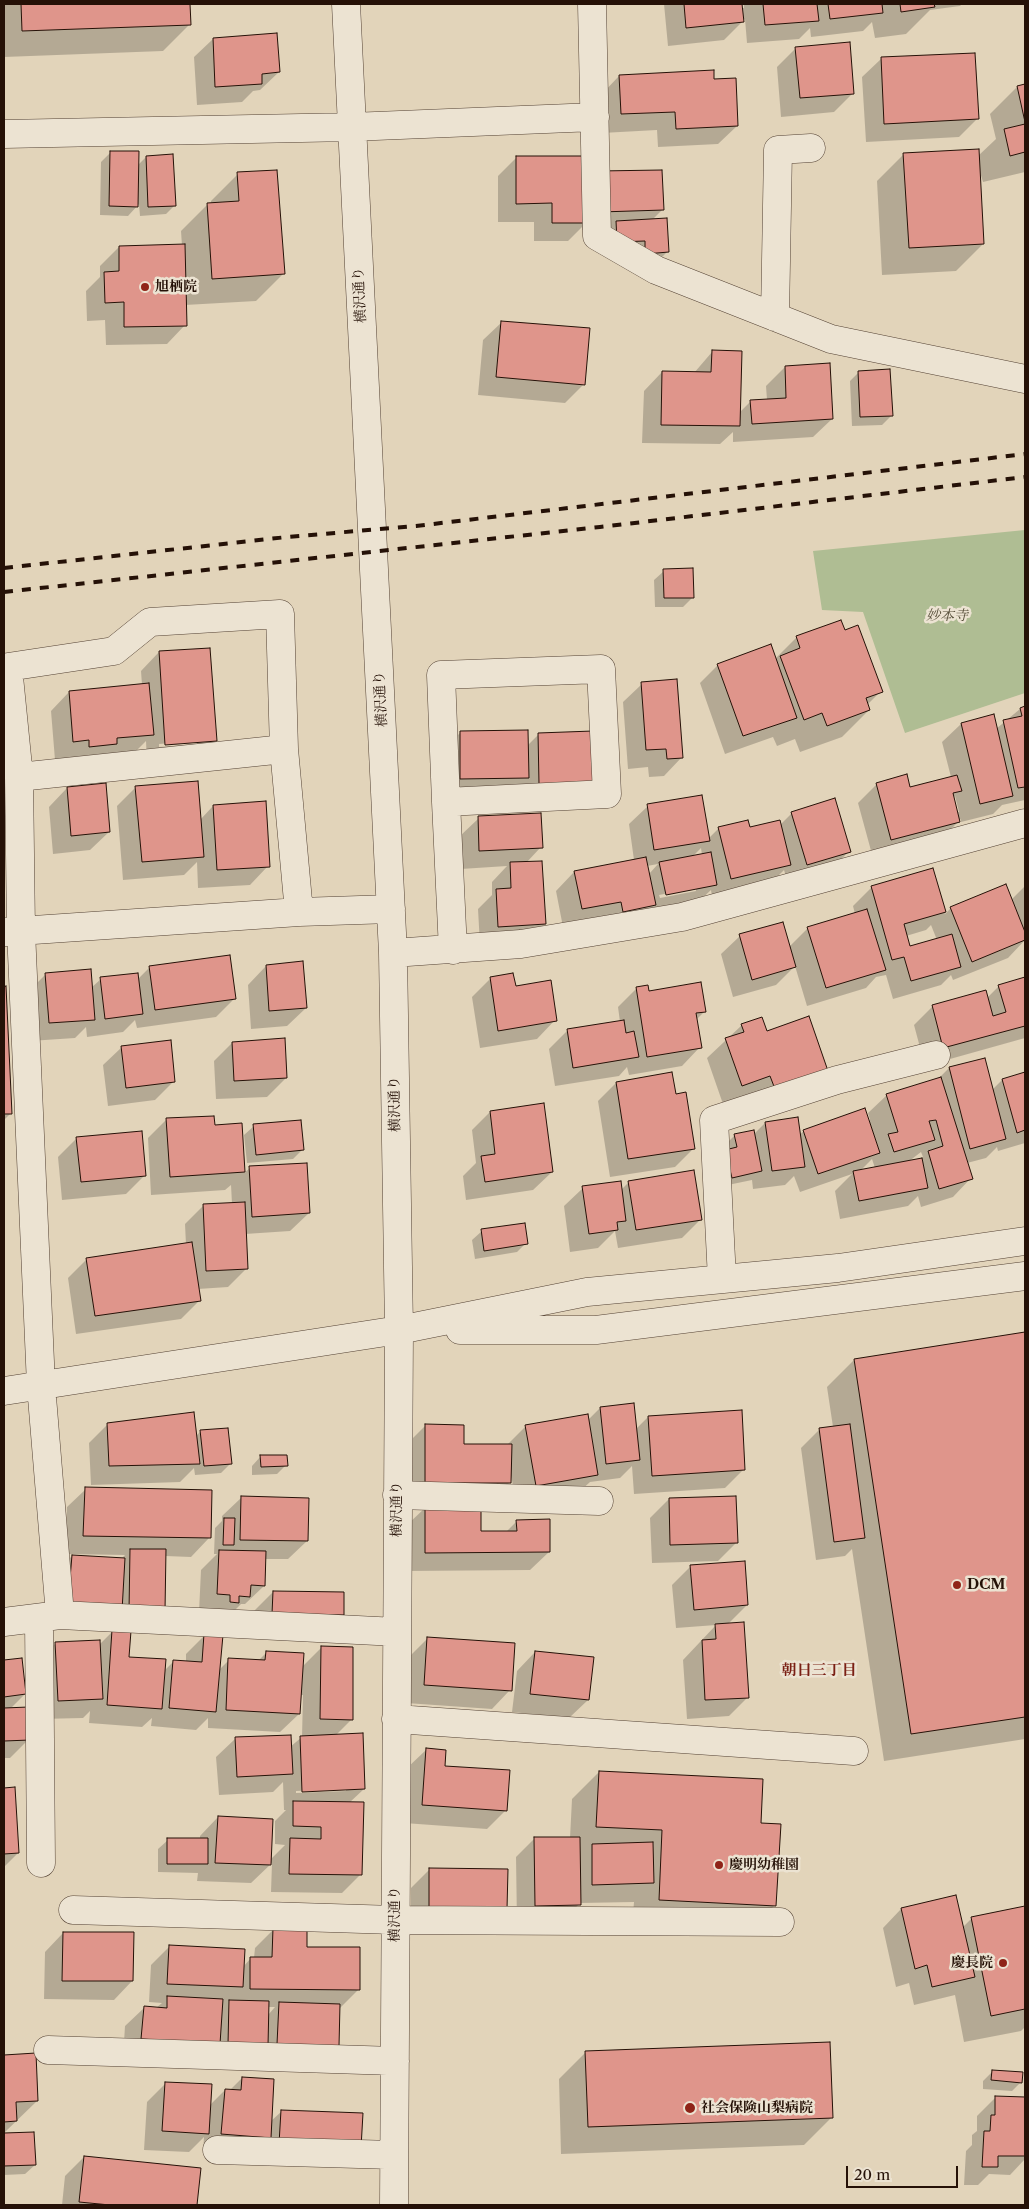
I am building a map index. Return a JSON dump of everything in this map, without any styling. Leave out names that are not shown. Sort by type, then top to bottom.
[{"type":"street","name":"横沢通り","points":[[346,4],[393,953],[398,1330],[394,2205]]},
{"type":"street","points":[[592,4],[597,236],[656,270],[831,339],[1025,379]]},
{"type":"street","points":[[4,134],[351,127],[595,117]]},
{"type":"street","points":[[775,317],[778,150],[811,148]]},
{"type":"street","points":[[41,1863],[49,1616],[41,1385],[12,932],[19,777],[8,667],[114,651],[150,622],[280,614],[284,749],[299,912]]},
{"type":"street","points":[[446,802],[607,794],[601,669],[441,675],[446,802],[453,950]]},
{"type":"street","points":[[19,777],[284,749]]},
{"type":"street","points":[[393,953],[521,944],[682,917],[1025,823]]},
{"type":"street","points":[[12,932],[299,912],[390,909]]},
{"type":"street","points":[[722,1279],[714,1120],[837,1080],[936,1055]]},
{"type":"street","points":[[4,1391],[398,1330],[587,1292],[838,1268],[1025,1241]]},
{"type":"street","points":[[398,1330],[596,1330],[1025,1276]]},
{"type":"street","points":[[397,1495],[599,1501]]},
{"type":"street","points":[[4,1622],[49,1616],[397,1632]]},
{"type":"street","points":[[396,1719],[854,1751]]},
{"type":"street","points":[[72,1910],[396,1920],[780,1922]]},
{"type":"street","points":[[48,2050],[395,2061]]},
{"type":"street","points":[[217,2150],[394,2155]]},
{"type":"green space","name":"妙本寺","points":[[1025,530],[1025,693],[905,733],[863,612],[822,610],[813,551]]},
{"type":"building","points":[[21,4],[190,4],[191,25],[22,31]]},
{"type":"building","points":[[684,4],[742,4],[744,22],[686,28]]},
{"type":"building","points":[[763,4],[817,4],[819,21],[765,25]]},
{"type":"building","points":[[828,4],[882,4],[883,13],[830,19]]},
{"type":"building","points":[[900,4],[934,4],[935,7],[901,12]]},
{"type":"building","points":[[277,33],[280,72],[262,74],[262,84],[215,87],[213,38]]},
{"type":"building","points":[[850,42],[854,94],[800,98],[795,47]]},
{"type":"building","points":[[975,53],[979,119],[884,124],[881,57]]},
{"type":"building","points":[[714,70],[714,79],[736,78],[738,126],[676,129],[675,112],[621,114],[619,75]]},
{"type":"building","points":[[1025,84],[1025,122],[1017,86]]},
{"type":"building","points":[[1025,124],[1025,152],[1010,156],[1004,129]]},
{"type":"building","points":[[979,149],[984,244],[909,248],[903,153]]},
{"type":"building","points":[[110,151],[139,151],[138,207],[109,206]]},
{"type":"building","points":[[173,154],[176,206],[148,207],[146,156]]},
{"type":"building","points":[[516,156],[588,156],[588,223],[552,223],[552,203],[516,204]]},
{"type":"building","points":[[277,170],[285,274],[212,279],[207,203],[239,201],[237,172]]},
{"type":"building","points":[[662,170],[664,210],[600,212],[599,171]]},
{"type":"building","points":[[667,218],[669,252],[645,254],[645,241],[617,242],[616,221]]},
{"type":"building","name":"旭栖院","points":[[185,244],[187,326],[124,327],[124,302],[105,303],[104,272],[119,271],[119,246]]},
{"type":"building","points":[[501,321],[590,328],[585,385],[496,377]]},
{"type":"building","points":[[712,350],[742,351],[740,426],[661,425],[662,371],[711,372]]},
{"type":"building","points":[[830,363],[833,419],[752,424],[750,400],[786,398],[785,366]]},
{"type":"building","points":[[890,369],[893,416],[860,417],[858,371]]},
{"type":"building","points":[[693,568],[694,598],[664,598],[663,569]]},
{"type":"building","points":[[841,620],[845,630],[858,625],[883,692],[866,698],[870,710],[827,726],[822,713],[804,720],[780,656],[800,648],[796,636]]},
{"type":"building","points":[[771,644],[797,718],[743,736],[717,664]]},
{"type":"building","points":[[210,648],[217,741],[165,745],[159,651]]},
{"type":"building","points":[[677,679],[683,758],[667,759],[666,749],[646,750],[641,682]]},
{"type":"building","points":[[149,683],[154,735],[117,738],[117,744],[89,747],[89,740],[73,742],[69,691]]},
{"type":"building","points":[[1025,706],[1025,787],[1018,788],[1003,720],[1022,716],[1020,708]]},
{"type":"building","points":[[994,714],[1013,796],[980,804],[961,723]]},
{"type":"building","points":[[528,730],[529,778],[460,779],[460,731]]},
{"type":"building","points":[[593,731],[594,784],[539,784],[538,733]]},
{"type":"building","points":[[907,774],[910,787],[957,775],[962,791],[953,793],[960,822],[891,840],[876,783]]},
{"type":"building","points":[[198,781],[204,857],[142,862],[135,786]]},
{"type":"building","points":[[106,783],[110,832],[71,836],[67,787]]},
{"type":"building","points":[[702,795],[710,841],[654,850],[647,804]]},
{"type":"building","points":[[835,798],[851,852],[807,865],[791,812]]},
{"type":"building","points":[[266,801],[270,867],[217,870],[213,805]]},
{"type":"building","points":[[541,813],[543,848],[479,851],[478,816]]},
{"type":"building","points":[[748,820],[750,827],[780,820],[791,865],[731,879],[718,827]]},
{"type":"building","points":[[711,852],[717,885],[666,895],[659,862]]},
{"type":"building","points":[[646,857],[656,905],[623,912],[621,902],[582,909],[574,871]]},
{"type":"building","points":[[542,861],[546,924],[498,927],[496,889],[511,888],[510,862]]},
{"type":"building","points":[[933,868],[946,912],[904,924],[910,946],[952,934],[961,967],[911,981],[904,957],[892,960],[871,886]]},
{"type":"building","points":[[1006,884],[1025,932],[1025,940],[972,962],[950,907]]},
{"type":"building","points":[[867,909],[886,970],[826,988],[807,927]]},
{"type":"building","points":[[783,922],[796,967],[752,980],[739,934]]},
{"type":"building","points":[[230,955],[236,999],[155,1010],[149,966]]},
{"type":"building","points":[[303,961],[307,1008],[269,1011],[266,965]]},
{"type":"building","points":[[91,969],[95,1020],[49,1023],[45,973]]},
{"type":"building","points":[[138,973],[143,1014],[105,1019],[100,977]]},
{"type":"building","points":[[513,973],[516,986],[551,980],[557,1021],[498,1031],[490,977]]},
{"type":"building","points":[[1025,977],[1025,1026],[943,1048],[932,1005],[986,990],[993,1016],[1006,1012],[998,985]]},
{"type":"building","points":[[701,982],[706,1012],[696,1013],[702,1048],[647,1057],[636,987],[648,985],[649,991]]},
{"type":"building","points":[[6,986],[12,1114],[4,1114],[4,987]]},
{"type":"building","points":[[809,1016],[828,1071],[775,1089],[770,1076],[742,1086],[725,1038],[744,1032],[741,1024],[762,1017],[767,1031]]},
{"type":"building","points":[[624,1020],[626,1033],[634,1031],[639,1057],[573,1068],[567,1029]]},
{"type":"building","points":[[285,1038],[287,1078],[234,1081],[232,1042]]},
{"type":"building","points":[[171,1040],[175,1082],[126,1088],[121,1046]]},
{"type":"building","points":[[985,1058],[1006,1139],[970,1149],[949,1067]]},
{"type":"building","points":[[672,1072],[676,1094],[686,1092],[695,1149],[628,1159],[616,1082]]},
{"type":"building","points":[[1025,1072],[1025,1130],[1017,1133],[1002,1079]]},
{"type":"building","points":[[941,1077],[973,1179],[939,1189],[928,1151],[943,1146],[936,1120],[929,1121],[935,1140],[894,1152],[888,1134],[898,1132],[886,1094]]},
{"type":"building","points":[[544,1103],[553,1172],[485,1182],[481,1156],[495,1154],[490,1111]]},
{"type":"building","points":[[865,1108],[880,1153],[818,1174],[803,1130]]},
{"type":"building","points":[[214,1116],[215,1125],[242,1123],[245,1172],[170,1177],[166,1118]]},
{"type":"building","points":[[798,1117],[805,1167],[772,1171],[765,1122]]},
{"type":"building","points":[[301,1120],[304,1150],[256,1155],[253,1124]]},
{"type":"building","points":[[754,1130],[762,1171],[732,1178],[725,1150],[737,1147],[734,1134]]},
{"type":"building","points":[[142,1131],[146,1176],[81,1182],[76,1137]]},
{"type":"building","points":[[922,1158],[928,1188],[859,1201],[853,1171]]},
{"type":"building","points":[[307,1163],[310,1213],[252,1217],[249,1166]]},
{"type":"building","points":[[694,1170],[702,1220],[636,1230],[628,1181]]},
{"type":"building","points":[[621,1181],[626,1221],[617,1222],[618,1230],[589,1234],[582,1186]]},
{"type":"building","points":[[245,1202],[248,1269],[206,1271],[203,1204]]},
{"type":"building","points":[[525,1223],[528,1244],[484,1251],[481,1229]]},
{"type":"building","points":[[192,1242],[201,1301],[95,1316],[86,1258]]},
{"type":"building","name":"DCM","points":[[1025,1332],[1025,1717],[911,1734],[854,1359]]},
{"type":"building","points":[[634,1403],[640,1460],[606,1464],[600,1407]]},
{"type":"building","points":[[742,1410],[745,1470],[652,1476],[648,1416]]},
{"type":"building","points":[[194,1412],[200,1464],[109,1466],[107,1423]]},
{"type":"building","points":[[588,1414],[598,1475],[536,1486],[525,1425]]},
{"type":"building","points":[[425,1424],[464,1425],[464,1444],[512,1444],[511,1483],[425,1483]]},
{"type":"building","points":[[850,1424],[865,1538],[834,1542],[819,1428]]},
{"type":"building","points":[[228,1428],[232,1464],[204,1466],[200,1430]]},
{"type":"building","points":[[260,1455],[287,1455],[288,1466],[261,1467]]},
{"type":"building","points":[[85,1487],[212,1490],[211,1538],[83,1536]]},
{"type":"building","points":[[241,1496],[309,1498],[308,1541],[240,1540]]},
{"type":"building","points":[[736,1496],[738,1543],[670,1545],[669,1498]]},
{"type":"building","points":[[425,1505],[481,1505],[481,1531],[517,1531],[516,1520],[550,1519],[550,1552],[425,1553]]},
{"type":"building","points":[[224,1518],[235,1518],[234,1545],[223,1545]]},
{"type":"building","points":[[130,1549],[166,1549],[165,1611],[129,1611]]},
{"type":"building","points":[[219,1550],[266,1551],[265,1586],[251,1585],[250,1597],[239,1596],[239,1603],[230,1602],[230,1595],[217,1594]]},
{"type":"building","points":[[72,1555],[125,1558],[122,1611],[68,1603]]},
{"type":"building","points":[[745,1561],[748,1605],[694,1610],[690,1565]]},
{"type":"building","points":[[273,1591],[344,1592],[344,1615],[272,1614]]},
{"type":"building","points":[[744,1622],[749,1698],[705,1700],[702,1640],[716,1639],[715,1624]]},
{"type":"building","points":[[112,1630],[131,1631],[129,1657],[166,1659],[162,1709],[107,1705]]},
{"type":"building","points":[[204,1634],[223,1635],[216,1712],[169,1708],[173,1660],[202,1662]]},
{"type":"building","points":[[427,1637],[515,1643],[512,1691],[424,1685]]},
{"type":"building","points":[[100,1640],[103,1699],[58,1701],[55,1642]]},
{"type":"building","points":[[321,1646],[353,1647],[353,1720],[320,1719]]},
{"type":"building","points":[[266,1651],[304,1653],[300,1714],[226,1710],[228,1658],[265,1660]]},
{"type":"building","points":[[535,1651],[594,1657],[589,1700],[530,1694]]},
{"type":"building","points":[[22,1658],[26,1694],[4,1697],[4,1660]]},
{"type":"building","points":[[29,1707],[30,1740],[4,1741],[4,1708]]},
{"type":"building","points":[[363,1733],[365,1789],[302,1792],[300,1736]]},
{"type":"building","points":[[291,1735],[293,1774],[237,1777],[235,1737]]},
{"type":"building","points":[[426,1748],[446,1750],[445,1766],[510,1770],[507,1811],[422,1805]]},
{"type":"building","name":"慶明幼稚園","points":[[599,1771],[763,1779],[761,1823],[781,1824],[776,1906],[659,1900],[662,1830],[596,1827]]},
{"type":"building","points":[[15,1787],[19,1853],[4,1854],[4,1788]]},
{"type":"building","points":[[293,1801],[364,1802],[362,1875],[289,1874],[290,1838],[321,1839],[321,1827],[293,1826]]},
{"type":"building","points":[[218,1816],[273,1819],[271,1865],[215,1863]]},
{"type":"building","points":[[534,1837],[580,1837],[581,1905],[535,1906]]},
{"type":"building","points":[[167,1838],[208,1838],[208,1864],[167,1864]]},
{"type":"building","points":[[653,1842],[654,1883],[592,1885],[592,1844]]},
{"type":"building","points":[[429,1868],[508,1869],[507,1909],[429,1908]]},
{"type":"building","points":[[956,1895],[975,1977],[932,1987],[927,1965],[915,1969],[901,1908]]},
{"type":"building","name":"慶長院","points":[[1025,1906],[1025,2009],[991,2016],[971,1917]]},
{"type":"building","points":[[273,1928],[307,1929],[307,1947],[360,1947],[360,1990],[250,1989],[250,1957],[272,1957]]},
{"type":"building","points":[[63,1932],[134,1932],[133,1981],[62,1981]]},
{"type":"building","points":[[169,1945],[245,1949],[243,1987],[167,1984]]},
{"type":"building","points":[[167,1996],[223,1999],[220,2044],[141,2039],[144,2006],[167,2008]]},
{"type":"building","points":[[229,2000],[269,2001],[268,2046],[228,2044]]},
{"type":"building","points":[[279,2002],[340,2004],[339,2046],[277,2044]]},
{"type":"building","points":[[830,2042],[833,2118],[588,2127],[585,2051]]},
{"type":"building","points":[[36,2053],[38,2101],[16,2102],[17,2121],[4,2122],[4,2055]]},
{"type":"building","points":[[992,2070],[1023,2072],[1022,2083],[991,2080]]},
{"type":"building","points":[[242,2077],[274,2079],[271,2138],[221,2134],[225,2089],[241,2090]]},
{"type":"building","points":[[165,2082],[212,2084],[209,2134],[162,2131]]},
{"type":"building","points":[[995,2096],[1025,2097],[1025,2156],[998,2156],[998,2167],[982,2167],[984,2131],[990,2131],[991,2115],[995,2115]]},
{"type":"building","points":[[281,2110],[363,2113],[361,2148],[279,2144]]},
{"type":"building","points":[[34,2132],[36,2165],[4,2166],[4,2133]]},
{"type":"building","points":[[84,2156],[201,2168],[197,2205],[110,2205],[79,2202]]},
{"type":"railway","points":[[4,568],[287,537],[416,526],[1025,454]]},
{"type":"railway","points":[[4,592],[600,527],[1025,477]]},
{"type":"place","name":"旭栖院","points":[[145,287]]},
{"type":"place","name":"DCM","points":[[957,1585]]},
{"type":"place","name":"慶明幼稚園","points":[[719,1865]]},
{"type":"place","name":"慶長院","points":[[1003,1963]]},
{"type":"place","name":"社会保険山梨病院","points":[[690,2108]]},
{"type":"district","name":"朝日三丁目","points":[[819,1671]]}]
